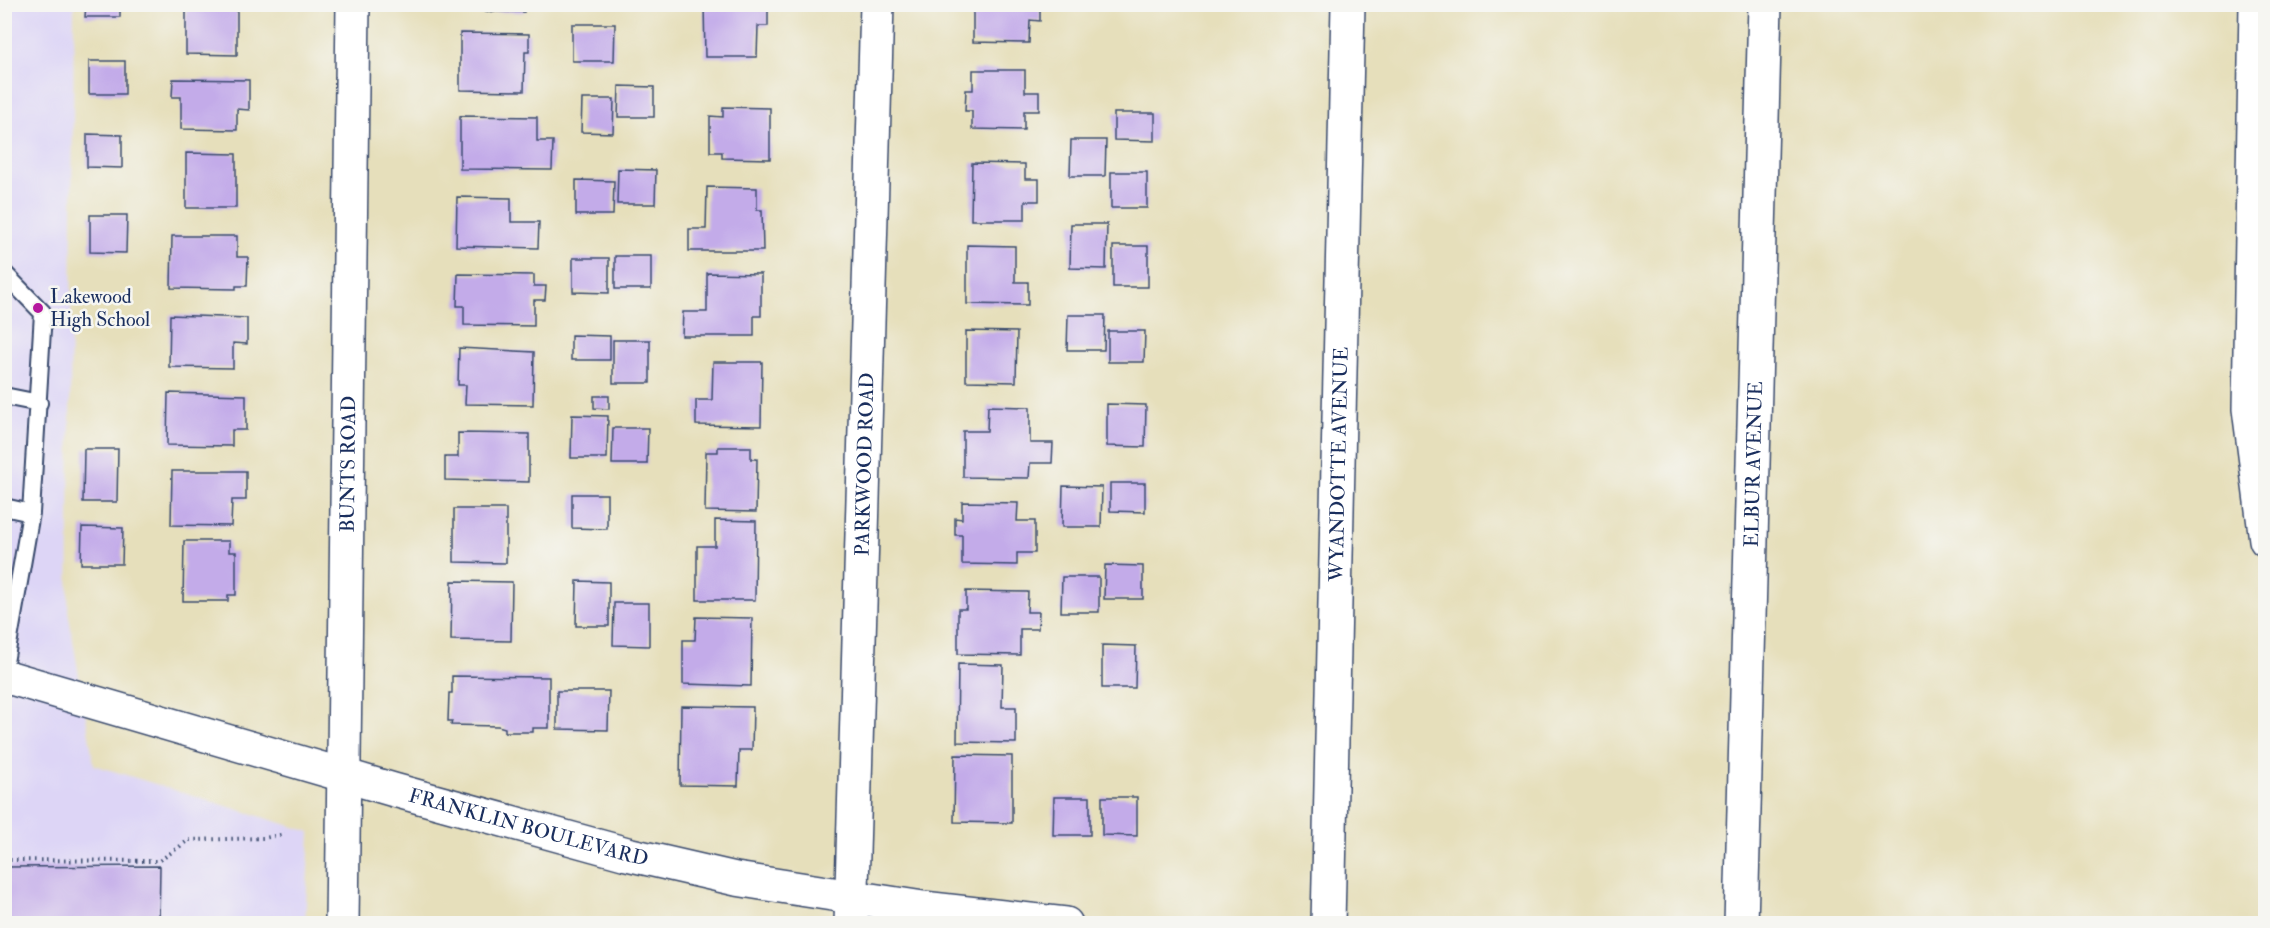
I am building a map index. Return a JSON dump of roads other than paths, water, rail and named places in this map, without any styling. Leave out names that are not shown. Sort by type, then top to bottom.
[{"type":"street","name":"BUNTS ROAD","points":[[342,924],[353,4]]},
{"type":"street","name":"PARKWOOD ROAD","points":[[851,910],[877,4]]},
{"type":"street","name":"WYANDOTTE AVENUE","points":[[1328,924],[1348,4]]},
{"type":"street","name":"ELBUR AVENUE","points":[[1741,924],[1765,4]]},
{"type":"street","points":[[2256,4],[2249,409],[2263,503],[2265,540]]},
{"type":"street","name":"FRANKLIN BOULEVARD","points":[[4,676],[627,854],[736,879],[851,910],[923,908],[1066,924]]},
{"type":"lane","points":[[4,273],[43,313],[31,513],[4,668]]},
{"type":"lane","points":[[4,396],[39,403]]},
{"type":"lane","points":[[4,507],[31,513]]},
{"type":"place","name":"Lakewood High School","points":[[38,308]]}]
